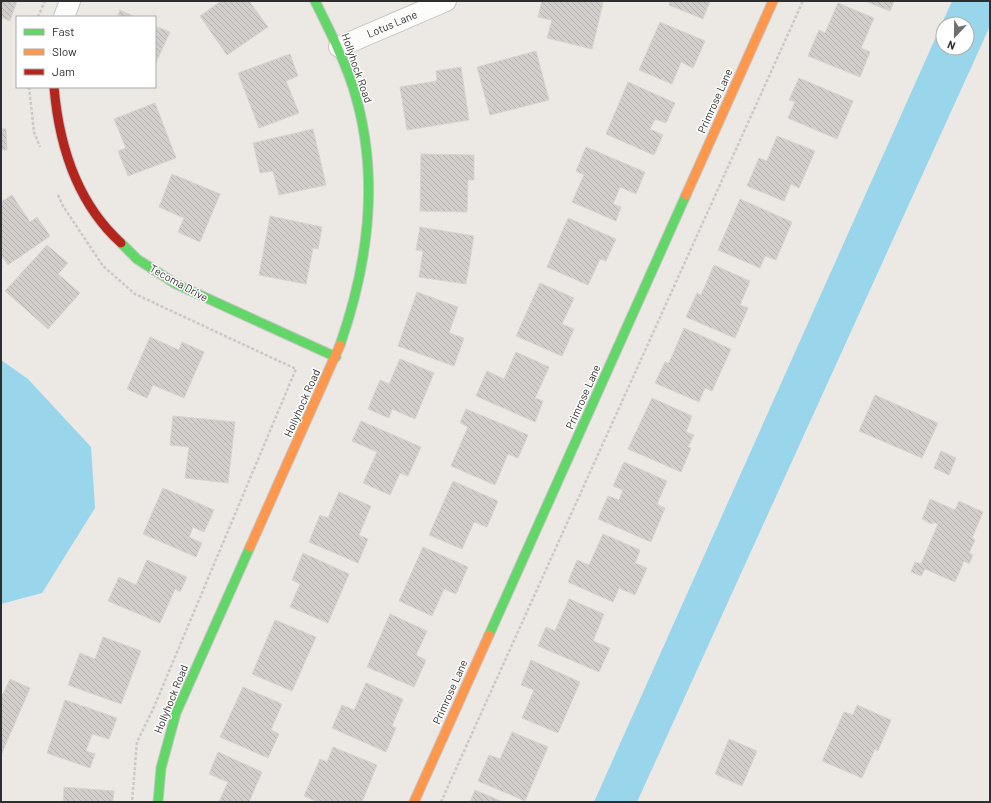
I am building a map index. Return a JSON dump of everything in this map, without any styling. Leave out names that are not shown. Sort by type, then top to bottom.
[{"type":"street","points":[[64,16],[70,1]]},
{"type":"street","name":"Hollyhock Road","points":[[158,802],[159,778],[166,745],[176,713],[336,357],[348,327],[361,282],[369,219],[369,171],[362,124],[355,93],[338,47],[315,1]]},
{"type":"street","name":"Lotus Lane","points":[[338,47],[446,1]]},
{"type":"street","name":"Primrose Lane","points":[[414,802],[774,1]]},
{"type":"street","name":"Tecoma Drive","points":[[54,88],[59,133],[69,164],[86,199],[100,220],[122,245],[159,275],[187,290],[336,357]]},
{"type":"path","points":[[38,16],[45,1]]},
{"type":"path","points":[[441,802],[803,1]]},
{"type":"path","points":[[29,88],[34,132],[43,154]]},
{"type":"path","points":[[57,191],[63,206],[103,266],[135,294],[296,369],[154,707],[137,742],[132,802]]},
{"type":"water","points":[[952,1],[990,1],[990,26],[637,802],[594,802],[935,39],[935,56],[975,56],[975,16],[945,16]]},
{"type":"water","points":[[1,360],[28,379],[91,447],[95,508],[42,593],[1,604]]},
{"type":"building","points":[[1,1],[17,1],[10,21],[1,17]]},
{"type":"building","points":[[221,1],[249,1],[268,27],[227,55],[200,16]]},
{"type":"building","points":[[542,1],[596,1],[603,3],[592,49],[547,38],[552,20],[538,17]]},
{"type":"building","points":[[670,1],[710,1],[703,19],[669,5]]},
{"type":"building","points":[[865,1],[894,1],[890,11]]},
{"type":"building","points":[[838,3],[874,18],[861,48],[870,52],[860,77],[808,56],[819,30],[825,33]]},
{"type":"building","points":[[120,10],[133,16],[117,16]]},
{"type":"building","points":[[660,22],[705,41],[693,68],[681,62],[672,84],[639,70]]},
{"type":"building","points":[[156,26],[170,32],[156,63]]},
{"type":"building","points":[[536,51],[549,100],[490,115],[477,67]]},
{"type":"building","points":[[290,54],[298,76],[286,81],[299,113],[259,128],[238,73]]},
{"type":"building","points":[[461,67],[469,120],[407,130],[400,87],[437,81],[436,71]]},
{"type":"building","points":[[799,78],[853,101],[837,139],[788,118],[795,102],[789,100]]},
{"type":"building","points":[[628,82],[675,103],[666,123],[655,119],[650,129],[663,135],[654,155],[606,134]]},
{"type":"building","points":[[155,103],[176,158],[128,176],[118,151],[126,148],[114,119]]},
{"type":"building","points":[[1,129],[6,129],[7,150],[1,150]]},
{"type":"building","points":[[313,129],[326,185],[279,195],[273,171],[260,173],[253,143]]},
{"type":"building","points":[[777,136],[815,151],[799,188],[791,184],[784,201],[747,186],[759,158],[767,161]]},
{"type":"building","points":[[586,147],[645,172],[636,194],[620,187],[613,204],[621,207],[616,221],[572,202],[584,175],[576,171]]},
{"type":"building","points":[[421,154],[474,155],[474,180],[468,180],[467,212],[420,211]]},
{"type":"building","points":[[172,174],[220,194],[200,242],[178,232],[184,218],[159,207]]},
{"type":"building","points":[[12,195],[30,222],[37,217],[50,236],[8,265],[1,255],[1,202]]},
{"type":"building","points":[[740,199],[792,222],[776,260],[765,256],[760,268],[718,250]]},
{"type":"building","points":[[270,216],[322,227],[318,249],[313,248],[306,284],[259,275]]},
{"type":"building","points":[[568,218],[616,239],[606,261],[600,259],[588,285],[547,267]]},
{"type":"building","points":[[420,227],[474,236],[466,284],[419,277],[423,251],[416,250]]},
{"type":"building","points":[[47,245],[68,263],[58,274],[80,293],[48,329],[5,291]]},
{"type":"building","points":[[714,265],[750,281],[740,305],[748,308],[735,338],[686,317],[697,293],[701,295]]},
{"type":"building","points":[[540,283],[574,298],[562,324],[574,329],[562,356],[516,336]]},
{"type":"building","points":[[417,292],[458,307],[449,333],[464,338],[454,366],[398,346]]},
{"type":"building","points":[[684,328],[731,349],[712,391],[705,388],[699,402],[655,383],[665,362],[669,363]]},
{"type":"building","points":[[150,337],[179,350],[182,342],[204,352],[184,398],[153,385],[147,398],[127,389]]},
{"type":"building","points":[[516,352],[549,367],[535,398],[543,401],[535,422],[476,396],[487,371],[504,379]]},
{"type":"building","points":[[400,359],[434,373],[415,419],[392,409],[389,418],[368,409],[380,380],[389,384]]},
{"type":"building","points":[[875,395],[938,423],[922,458],[859,431]]},
{"type":"building","points":[[652,398],[692,416],[686,432],[694,435],[688,447],[691,448],[681,472],[628,449]]},
{"type":"building","points":[[466,409],[528,435],[518,458],[508,454],[495,485],[451,466],[468,427],[460,423]]},
{"type":"building","points":[[173,416],[235,422],[228,483],[185,478],[189,447],[170,445]]},
{"type":"building","points":[[361,421],[421,447],[408,476],[400,473],[390,495],[363,483],[377,452],[352,441]]},
{"type":"building","points":[[941,451],[956,458],[949,475],[934,468]]},
{"type":"building","points":[[624,462],[667,481],[657,504],[665,508],[651,542],[598,519],[608,496],[619,500],[623,490],[613,486]]},
{"type":"building","points":[[453,481],[498,501],[487,527],[474,522],[462,549],[429,535]]},
{"type":"building","points":[[163,488],[214,510],[204,532],[193,527],[189,537],[202,543],[196,557],[143,534]]},
{"type":"building","points":[[339,492],[371,506],[359,535],[368,539],[358,563],[309,542],[320,515],[328,518]]},
{"type":"building","points":[[930,499],[955,510],[959,501],[983,512],[972,538],[975,540],[969,553],[973,555],[969,564],[964,561],[955,582],[925,569],[921,576],[911,572],[915,562],[921,564],[938,524],[933,522],[932,524],[922,519]]},
{"type":"building","points":[[603,534],[640,550],[635,563],[647,568],[635,595],[619,588],[613,602],[568,582],[577,560],[589,565]]},
{"type":"building","points":[[423,547],[468,567],[456,594],[444,589],[432,616],[399,601]]},
{"type":"building","points":[[303,553],[349,574],[328,623],[290,607],[300,584],[292,580]]},
{"type":"building","points":[[147,560],[187,577],[180,592],[175,589],[160,623],[108,601],[119,577],[136,585]]},
{"type":"building","points":[[569,599],[604,614],[593,641],[610,648],[599,672],[538,646],[546,627],[555,631]]},
{"type":"building","points":[[390,614],[427,631],[416,655],[426,660],[414,687],[367,667]]},
{"type":"building","points":[[275,620],[316,637],[292,691],[252,674]]},
{"type":"building","points":[[103,637],[141,651],[121,704],[68,685],[80,653],[95,659]]},
{"type":"building","points":[[531,660],[580,682],[558,733],[522,718],[534,690],[521,685]]},
{"type":"building","points":[[10,679],[30,688],[1,755],[1,693],[3,694]]},
{"type":"building","points":[[366,683],[403,699],[392,726],[396,728],[386,752],[332,728],[342,705],[354,710]]},
{"type":"building","points":[[243,687],[282,704],[271,730],[279,734],[268,758],[220,737]]},
{"type":"building","points":[[65,700],[117,718],[109,739],[92,734],[86,751],[95,754],[90,768],[47,753]]},
{"type":"building","points":[[857,705],[891,720],[878,751],[875,749],[862,778],[822,761],[844,712],[853,715]]},
{"type":"building","points":[[512,732],[548,747],[525,801],[478,781],[489,755],[500,759]]},
{"type":"building","points":[[729,739],[757,751],[742,786],[715,774]]},
{"type":"building","points":[[333,747],[377,765],[362,802],[318,802],[304,796],[320,759],[327,762]]},
{"type":"building","points":[[218,752],[262,772],[249,802],[219,802],[228,782],[209,774]]},
{"type":"building","points":[[64,787],[114,791],[113,802],[63,802]]},
{"type":"building","points":[[475,790],[503,802],[470,802]]},
{"type":"traffic: fast","points":[[315,1],[331,33],[353,87],[361,119],[366,152],[368,217],[364,249],[358,282],[340,345]]},
{"type":"traffic: fast","points":[[489,635],[686,195]]},
{"type":"traffic: fast","points":[[121,243],[137,259],[176,284],[336,357]]},
{"type":"traffic: fast","points":[[158,802],[161,768],[176,713],[250,547]]},
{"type":"traffic: slow","points":[[686,195],[773,1]]},
{"type":"traffic: slow","points":[[250,547],[340,345]]},
{"type":"traffic: slow","points":[[414,802],[489,635]]},
{"type":"traffic: jam","points":[[54,88],[60,130],[73,172],[93,210],[121,243]]}]
